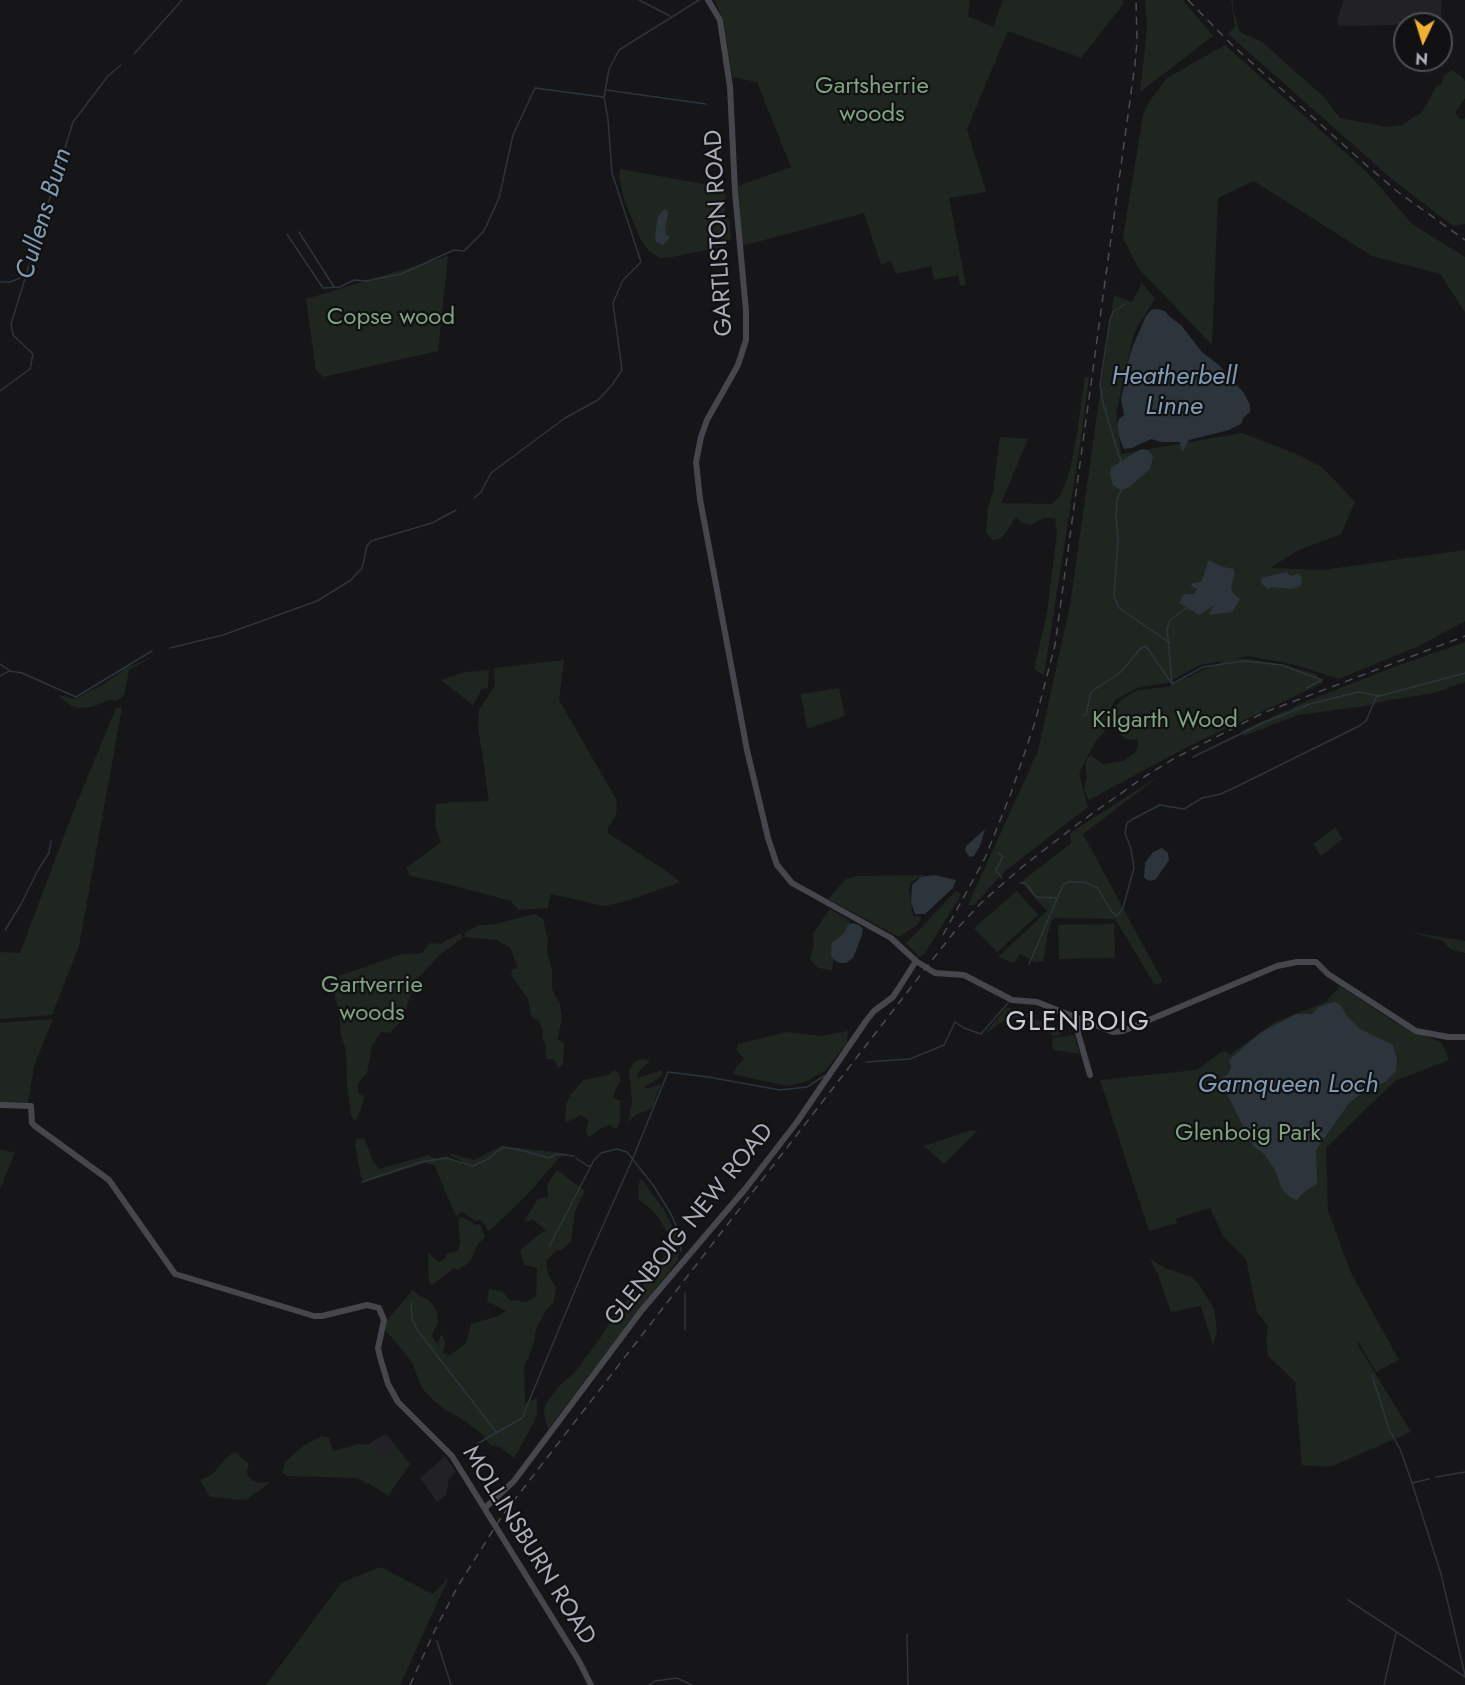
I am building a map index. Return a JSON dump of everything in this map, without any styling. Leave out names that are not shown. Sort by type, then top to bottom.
[{"type":"street","name":"GARTLISTON ROAD","points":[[708,0],[720,20],[730,87],[736,200],[746,310],[746,340],[738,365],[704,428],[696,453],[696,462],[700,499],[754,784],[772,855],[792,883],[891,938],[916,961],[938,974],[964,975],[1012,1000],[1037,1002],[1080,1019]]},
{"type":"street","name":"GLENBOIG NEW ROAD","points":[[485,1508],[514,1481],[642,1310],[746,1188],[797,1122],[866,1021],[874,1011],[894,997],[916,961]]},
{"type":"street","points":[[1090,1075],[1077,1033],[1080,1019],[1108,1031],[1123,1031],[1289,962],[1316,962],[1328,974],[1416,1030],[1448,1037],[1465,1037]]},
{"type":"street","name":"MOLLINSBURN ROAD","points":[[0,1105],[31,1106],[32,1123],[35,1126],[109,1179],[175,1274],[314,1316],[367,1305],[379,1308],[384,1320],[378,1348],[388,1384],[398,1402],[452,1456],[579,1661],[591,1685]]},
{"type":"shaded area","points":[[1344,0],[1442,0],[1441,12],[1393,12],[1393,25],[1339,26],[1337,19]]},
{"type":"shaded area","points":[[386,1434],[396,1446],[382,1461],[366,1445]]},
{"type":"shaded area","points":[[445,1456],[456,1472],[449,1479],[446,1495],[437,1502],[420,1478]]},
{"type":"green space","name":"Gartsherrie woods","points":[[715,0],[970,0],[968,16],[993,27],[1003,0],[1122,0],[1124,3],[1081,58],[1008,31],[967,129],[986,192],[949,198],[966,285],[960,286],[958,275],[934,280],[931,266],[896,274],[891,261],[881,265],[864,213],[742,246],[738,186],[791,167],[757,82],[732,77],[724,23]]},
{"type":"green space","points":[[1145,0],[1183,0],[1213,36],[1140,92],[1147,29]]},
{"type":"green space","points":[[1231,0],[1233,0],[1233,9],[1240,32],[1262,42],[1324,97],[1340,118],[1387,127],[1402,125],[1422,112],[1437,85],[1441,84],[1444,75],[1453,71],[1461,76],[1465,81],[1465,98],[1455,113],[1460,119],[1465,118],[1465,224],[1453,226],[1393,180],[1228,34],[1235,27]]},
{"type":"green space","points":[[1225,45],[1367,172],[1412,224],[1465,257],[1465,312],[1440,274],[1372,256],[1254,181],[1218,198],[1212,345],[1139,269],[1123,238],[1143,115],[1149,102],[1167,78]]},
{"type":"green space","points":[[620,169],[726,188],[725,213],[730,222],[731,238],[726,246],[660,258],[649,251],[641,240],[624,200],[619,177]]},
{"type":"green space","name":"Copse wood","points":[[448,256],[438,351],[323,377],[316,370],[306,299]]},
{"type":"green space","name":"Kilgarth Wood","points":[[1142,283],[1155,299],[1133,337],[1116,413],[1121,454],[1242,433],[1299,455],[1323,468],[1355,502],[1341,534],[1297,551],[1270,568],[1323,570],[1465,550],[1465,621],[1421,645],[1339,679],[1292,664],[1248,656],[1234,659],[1249,659],[1282,665],[1316,674],[1323,683],[1189,746],[1089,800],[1084,789],[1087,777],[1085,764],[1090,755],[1103,764],[1123,761],[1136,752],[1138,740],[1125,739],[1112,725],[1109,714],[1121,700],[1138,690],[1167,687],[1223,661],[1200,665],[1167,683],[1139,687],[1115,700],[1103,726],[1106,729],[1095,742],[1079,773],[1088,807],[1005,871],[974,905],[968,905],[1038,751],[1070,605],[1114,295],[1132,302]]},
{"type":"green space","points":[[1085,377],[1089,377],[1080,445],[1044,675],[1034,669],[1047,613],[1057,533],[1055,518],[1044,518],[1030,525],[1021,522],[1016,517],[1002,538],[992,540],[986,532],[988,507],[993,492],[1000,437],[1028,439],[1001,503],[1052,504],[1060,496],[1070,470]]},
{"type":"green space","points":[[1465,642],[1465,682],[1434,693],[1365,706],[1298,715],[1244,736],[1241,731],[1307,701]]},
{"type":"green space","points":[[154,656],[129,670],[124,696],[115,701],[112,699],[92,707],[78,708],[70,705],[58,695],[75,699],[104,684],[126,668]]},
{"type":"green space","points":[[564,660],[559,700],[616,799],[617,809],[608,827],[608,833],[680,882],[624,902],[603,906],[551,894],[548,908],[518,910],[511,901],[410,876],[406,868],[441,842],[435,826],[436,804],[489,801],[478,727],[479,710],[495,685],[494,668]]},
{"type":"green space","points":[[489,670],[488,688],[482,689],[473,705],[441,680],[465,672]]},
{"type":"green space","points":[[839,688],[845,716],[807,729],[801,694]]},
{"type":"green space","points":[[116,708],[122,708],[79,946],[52,1015],[0,1019],[0,952],[20,953],[73,812]]},
{"type":"green space","points":[[1162,774],[1083,834],[1163,982],[1155,985],[1115,919],[1056,918],[1052,920],[1048,932],[1043,961],[1035,962],[1020,954],[1014,963],[998,957],[1047,911],[1021,882],[1071,843],[1070,833]]},
{"type":"green space","points":[[1335,828],[1343,839],[1321,856],[1313,844]]},
{"type":"green space","points":[[925,875],[911,882],[909,889],[913,916],[921,917],[917,925],[901,936],[897,936],[828,899],[846,879],[857,876]]},
{"type":"green space","points":[[1017,891],[1038,915],[997,952],[974,928]]},
{"type":"green space","points":[[955,892],[961,893],[958,900],[925,953],[919,957],[906,943]]},
{"type":"green space","points":[[830,909],[850,921],[849,928],[833,959],[832,970],[818,968],[810,959],[814,944],[813,933]]},
{"type":"green space","name":"Gartverrie woods","points":[[535,914],[543,919],[552,971],[552,989],[560,1004],[562,1020],[557,1039],[564,1043],[563,1065],[558,1068],[553,1059],[546,1059],[545,1043],[542,1039],[543,1031],[539,1021],[531,1016],[528,999],[511,975],[512,970],[518,967],[510,948],[497,940],[465,937],[465,932],[479,925],[492,925]]},
{"type":"green space","points":[[1114,924],[1115,958],[1059,959],[1058,925]]},
{"type":"green space","points":[[1410,932],[1465,941],[1465,953],[1450,949],[1443,941]]},
{"type":"green space","name":"Gartverrie woods","points":[[461,933],[463,938],[441,954],[416,980],[403,1018],[398,1025],[389,1033],[381,1032],[372,1046],[367,1073],[358,1083],[358,1093],[365,1097],[356,1121],[351,1116],[346,1050],[341,1035],[333,978],[402,954],[422,953],[430,943],[440,944]]},
{"type":"green space","name":"Glenboig Park","points":[[1340,986],[1393,1021],[1442,1043],[1449,1060],[1395,1081],[1326,1148],[1328,1211],[1352,1275],[1399,1360],[1376,1372],[1358,1341],[1358,1345],[1411,1432],[1330,1467],[1302,1465],[1295,1382],[1268,1356],[1266,1340],[1268,1326],[1257,1312],[1246,1259],[1223,1236],[1210,1208],[1175,1219],[1178,1223],[1149,1231],[1100,1080],[1196,1070],[1220,1053],[1226,1051],[1229,1055],[1275,1022],[1326,1002]]},
{"type":"green space","points":[[1007,1007],[1012,1013],[1030,1014],[1036,1020],[1060,1028],[1061,1035],[1052,1036],[1049,1028],[1035,1030],[1032,1017],[1010,1019],[998,1024],[988,1033],[986,1032]]},
{"type":"green space","points":[[53,1019],[34,1066],[28,1104],[0,1103],[0,1023]]},
{"type":"green space","points":[[848,1031],[847,1043],[825,1071],[803,1083],[787,1086],[733,1074],[744,1059],[737,1050],[738,1044],[786,1032],[821,1036]]},
{"type":"green space","points":[[1074,1035],[1080,1054],[1053,1050],[1052,1038]]},
{"type":"green space","points":[[642,1059],[650,1061],[639,1071],[637,1078],[662,1070],[663,1074],[658,1079],[644,1087],[648,1089],[661,1084],[652,1108],[634,1116],[628,1123],[632,1102],[629,1070],[634,1062]]},
{"type":"green space","points":[[615,1070],[621,1081],[613,1097],[620,1101],[620,1122],[616,1129],[609,1125],[589,1137],[586,1132],[588,1120],[581,1115],[565,1123],[566,1104],[583,1080],[608,1075]]},
{"type":"green space","points":[[978,1130],[944,1164],[924,1146],[968,1131]]},
{"type":"green space","points":[[364,1138],[373,1161],[379,1169],[428,1155],[436,1159],[447,1156],[464,1166],[463,1162],[449,1153],[474,1160],[502,1146],[570,1154],[560,1157],[525,1197],[489,1231],[481,1220],[476,1221],[462,1212],[456,1216],[434,1165],[425,1163],[365,1182],[361,1177],[355,1145],[356,1139]]},
{"type":"green space","points":[[0,1149],[15,1153],[0,1189]]},
{"type":"green space","points":[[557,1170],[585,1191],[575,1211],[571,1241],[546,1261],[548,1274],[556,1288],[554,1302],[547,1309],[536,1329],[533,1345],[524,1368],[525,1403],[537,1398],[537,1414],[514,1458],[500,1447],[490,1445],[482,1434],[431,1398],[422,1388],[412,1363],[386,1331],[386,1321],[413,1290],[429,1300],[437,1311],[438,1322],[432,1335],[437,1344],[442,1334],[445,1342],[443,1353],[450,1355],[466,1343],[471,1324],[498,1316],[506,1311],[487,1301],[489,1289],[502,1291],[509,1300],[526,1302],[536,1297],[537,1268],[524,1265],[520,1251],[546,1230],[533,1220],[523,1222],[538,1199],[548,1197],[547,1185]]},
{"type":"green space","points":[[640,1179],[644,1181],[663,1208],[677,1235],[678,1260],[548,1429],[544,1415],[545,1405],[590,1352],[612,1317],[627,1299],[641,1289],[651,1270],[659,1264],[667,1252],[670,1237],[650,1208],[639,1200]]},
{"type":"green space","points":[[463,1217],[476,1225],[480,1224],[485,1237],[478,1244],[470,1262],[458,1270],[454,1268],[432,1285],[429,1282],[428,1253],[439,1262],[446,1258],[446,1254],[458,1251],[460,1241],[458,1222],[459,1218]]},
{"type":"green space","points":[[1150,1259],[1165,1268],[1191,1277],[1198,1283],[1214,1309],[1217,1331],[1213,1346],[1201,1306],[1171,1312]]},
{"type":"green space","points":[[322,1436],[329,1438],[333,1451],[359,1444],[366,1445],[382,1461],[396,1446],[410,1464],[388,1496],[356,1478],[287,1476],[282,1472],[285,1462],[303,1446]]},
{"type":"green space","points":[[235,1452],[249,1464],[246,1474],[252,1480],[258,1483],[271,1482],[246,1500],[210,1497],[200,1480],[213,1474],[226,1458]]},
{"type":"green space","points":[[380,1567],[433,1594],[449,1577],[400,1685],[266,1685],[341,1583]]},
{"type":"water","points":[[664,209],[668,213],[666,234],[670,237],[663,245],[656,242],[655,234],[658,217]]},
{"type":"water","name":"Heatherbell Linne","points":[[1151,310],[1165,311],[1181,325],[1202,352],[1219,365],[1244,393],[1250,405],[1250,412],[1243,418],[1242,423],[1229,430],[1189,440],[1182,453],[1180,442],[1162,442],[1151,439],[1132,448],[1124,449],[1117,426],[1119,419],[1124,415],[1121,398],[1126,368],[1133,346],[1146,316]]},
{"type":"water","points":[[1145,449],[1153,457],[1150,469],[1128,488],[1121,490],[1113,485],[1110,475],[1111,468],[1139,450]]},
{"type":"water","points":[[1209,560],[1223,567],[1234,569],[1231,587],[1233,593],[1240,599],[1232,612],[1209,615],[1213,606],[1199,615],[1179,603],[1184,594],[1194,594],[1197,589],[1191,586],[1192,583],[1201,582]]},
{"type":"water","points":[[1287,572],[1290,576],[1298,574],[1302,577],[1301,586],[1291,589],[1272,587],[1268,589],[1262,584],[1261,579],[1264,577]]},
{"type":"water","points":[[985,829],[980,846],[974,856],[970,857],[965,851],[966,846]]},
{"type":"water","points":[[1162,848],[1168,853],[1169,860],[1156,879],[1150,881],[1144,878],[1145,863],[1153,852]]},
{"type":"water","points":[[934,875],[956,880],[953,888],[925,914],[915,914],[911,902],[912,885],[921,877]]},
{"type":"water","points":[[853,923],[863,929],[862,935],[853,958],[846,963],[840,963],[831,955],[832,943],[845,932],[848,925]]},
{"type":"water","name":"Garnqueen Loch","points":[[1334,1002],[1340,1004],[1347,1016],[1360,1029],[1393,1045],[1397,1059],[1396,1071],[1385,1082],[1366,1090],[1349,1103],[1316,1150],[1317,1184],[1304,1192],[1297,1200],[1282,1189],[1275,1170],[1264,1154],[1253,1146],[1227,1094],[1222,1077],[1227,1075],[1231,1068],[1229,1060],[1260,1033],[1296,1014],[1312,1014],[1319,1007]]},
{"type":"waterway","name":"Cullens Burn","points":[[134,54],[182,0]]},
{"type":"waterway","points":[[639,0],[670,16]]},
{"type":"waterway","points":[[474,498],[481,492],[491,473],[565,418],[598,400],[622,370],[613,303],[623,280],[641,262],[612,173],[604,97],[609,69],[619,50],[699,0]]},
{"type":"waterway","name":"Cullens Burn","points":[[0,391],[30,369],[33,354],[13,335],[11,324],[73,122],[108,76],[121,65]]},
{"type":"waterway","points":[[287,234],[323,288],[340,287],[354,280],[366,281],[401,274],[454,250],[464,251],[484,231],[499,198],[513,135],[535,88],[603,97]]},
{"type":"waterway","points":[[606,90],[706,104]]},
{"type":"waterway","points":[[299,232],[334,287]]},
{"type":"waterway","points":[[0,282],[10,282],[27,273]]},
{"type":"waterway","points":[[1119,456],[1103,403],[1100,384],[1110,320],[1113,312],[1125,304]]},
{"type":"waterway","points":[[1120,457],[1121,462]]},
{"type":"waterway","points":[[1121,490],[1117,500],[1118,540],[1114,596],[1119,608],[1170,643]]},
{"type":"waterway","points":[[170,648],[223,635],[317,601],[351,580],[362,568],[367,546],[371,541],[432,523],[456,510]]},
{"type":"waterway","points":[[1172,682],[1167,629],[1170,620],[1186,608]]},
{"type":"waterway","points":[[1083,716],[1086,715],[1091,692],[1121,672],[1141,648],[1146,646],[1172,684],[1203,667],[1244,661],[1282,665],[1322,680],[1306,688]]},
{"type":"waterway","points":[[0,676],[9,671],[22,673],[76,697],[152,651]]},
{"type":"waterway","points":[[0,664],[9,670]]},
{"type":"waterway","points":[[1029,964],[1063,885],[1068,882],[1084,882],[1098,888],[1111,911],[1117,916],[1123,908],[1134,868],[1131,849],[1125,833],[1127,823],[1131,820],[1160,805],[1184,809],[1202,798],[1221,794],[1359,726],[1366,721],[1376,697],[1465,673]]},
{"type":"waterway","points":[[1193,757],[1265,722],[1310,704],[1358,692],[1379,696]]},
{"type":"waterway","points":[[5,930],[49,853],[51,841]]},
{"type":"waterway","points":[[998,853],[1003,857],[996,870],[1002,878]]},
{"type":"waterway","points":[[1020,883],[1026,883],[1036,897],[1056,898]]},
{"type":"waterway","points":[[866,1062],[910,1059],[944,1045],[955,1022],[981,1034],[1008,1003]]},
{"type":"waterway","points":[[477,1444],[522,1418],[668,1072],[780,1090],[807,1087],[824,1076]]},
{"type":"waterway","points":[[362,1182],[421,1162],[446,1158],[473,1166],[488,1159],[503,1147],[549,1158],[557,1154],[574,1156]]},
{"type":"waterway","points":[[549,1247],[594,1160],[601,1153],[617,1149],[627,1152],[653,1185],[671,1214],[679,1233],[681,1251]]},
{"type":"waterway","points":[[576,1158],[591,1166]]},
{"type":"waterway","points":[[685,1293],[685,1330]]},
{"type":"waterway","points":[[411,1303],[412,1319],[418,1331],[497,1433]]},
{"type":"waterway","points":[[1372,1375],[1389,1429],[1400,1449],[1412,1483]]},
{"type":"waterway","points":[[1436,1477],[1465,1472]]},
{"type":"waterway","points":[[1429,1479],[1412,1483],[1441,1574],[1465,1675]]},
{"type":"waterway","points":[[1348,1600],[1465,1677]]},
{"type":"waterway","points":[[1384,1685],[1396,1633]]},
{"type":"waterway","points":[[907,1634],[908,1685]]},
{"type":"waterway","points":[[437,1641],[451,1685]]},
{"type":"waterway","points":[[649,1685],[655,1681],[677,1678],[692,1685]]},
{"type":"railway","points":[[943,935],[985,858],[1011,793],[1035,722],[1055,645],[1135,64],[1136,0]]},
{"type":"railway","points":[[1188,0],[1231,44],[1366,165],[1398,192],[1465,240]]},
{"type":"railway","points":[[410,1685],[458,1586],[502,1516],[922,973],[955,931],[982,902],[1022,867],[1079,823],[1175,758],[1263,713],[1465,636]]},
{"type":"district","name":"GLENBOIG","points":[[1078,1023]]}]
